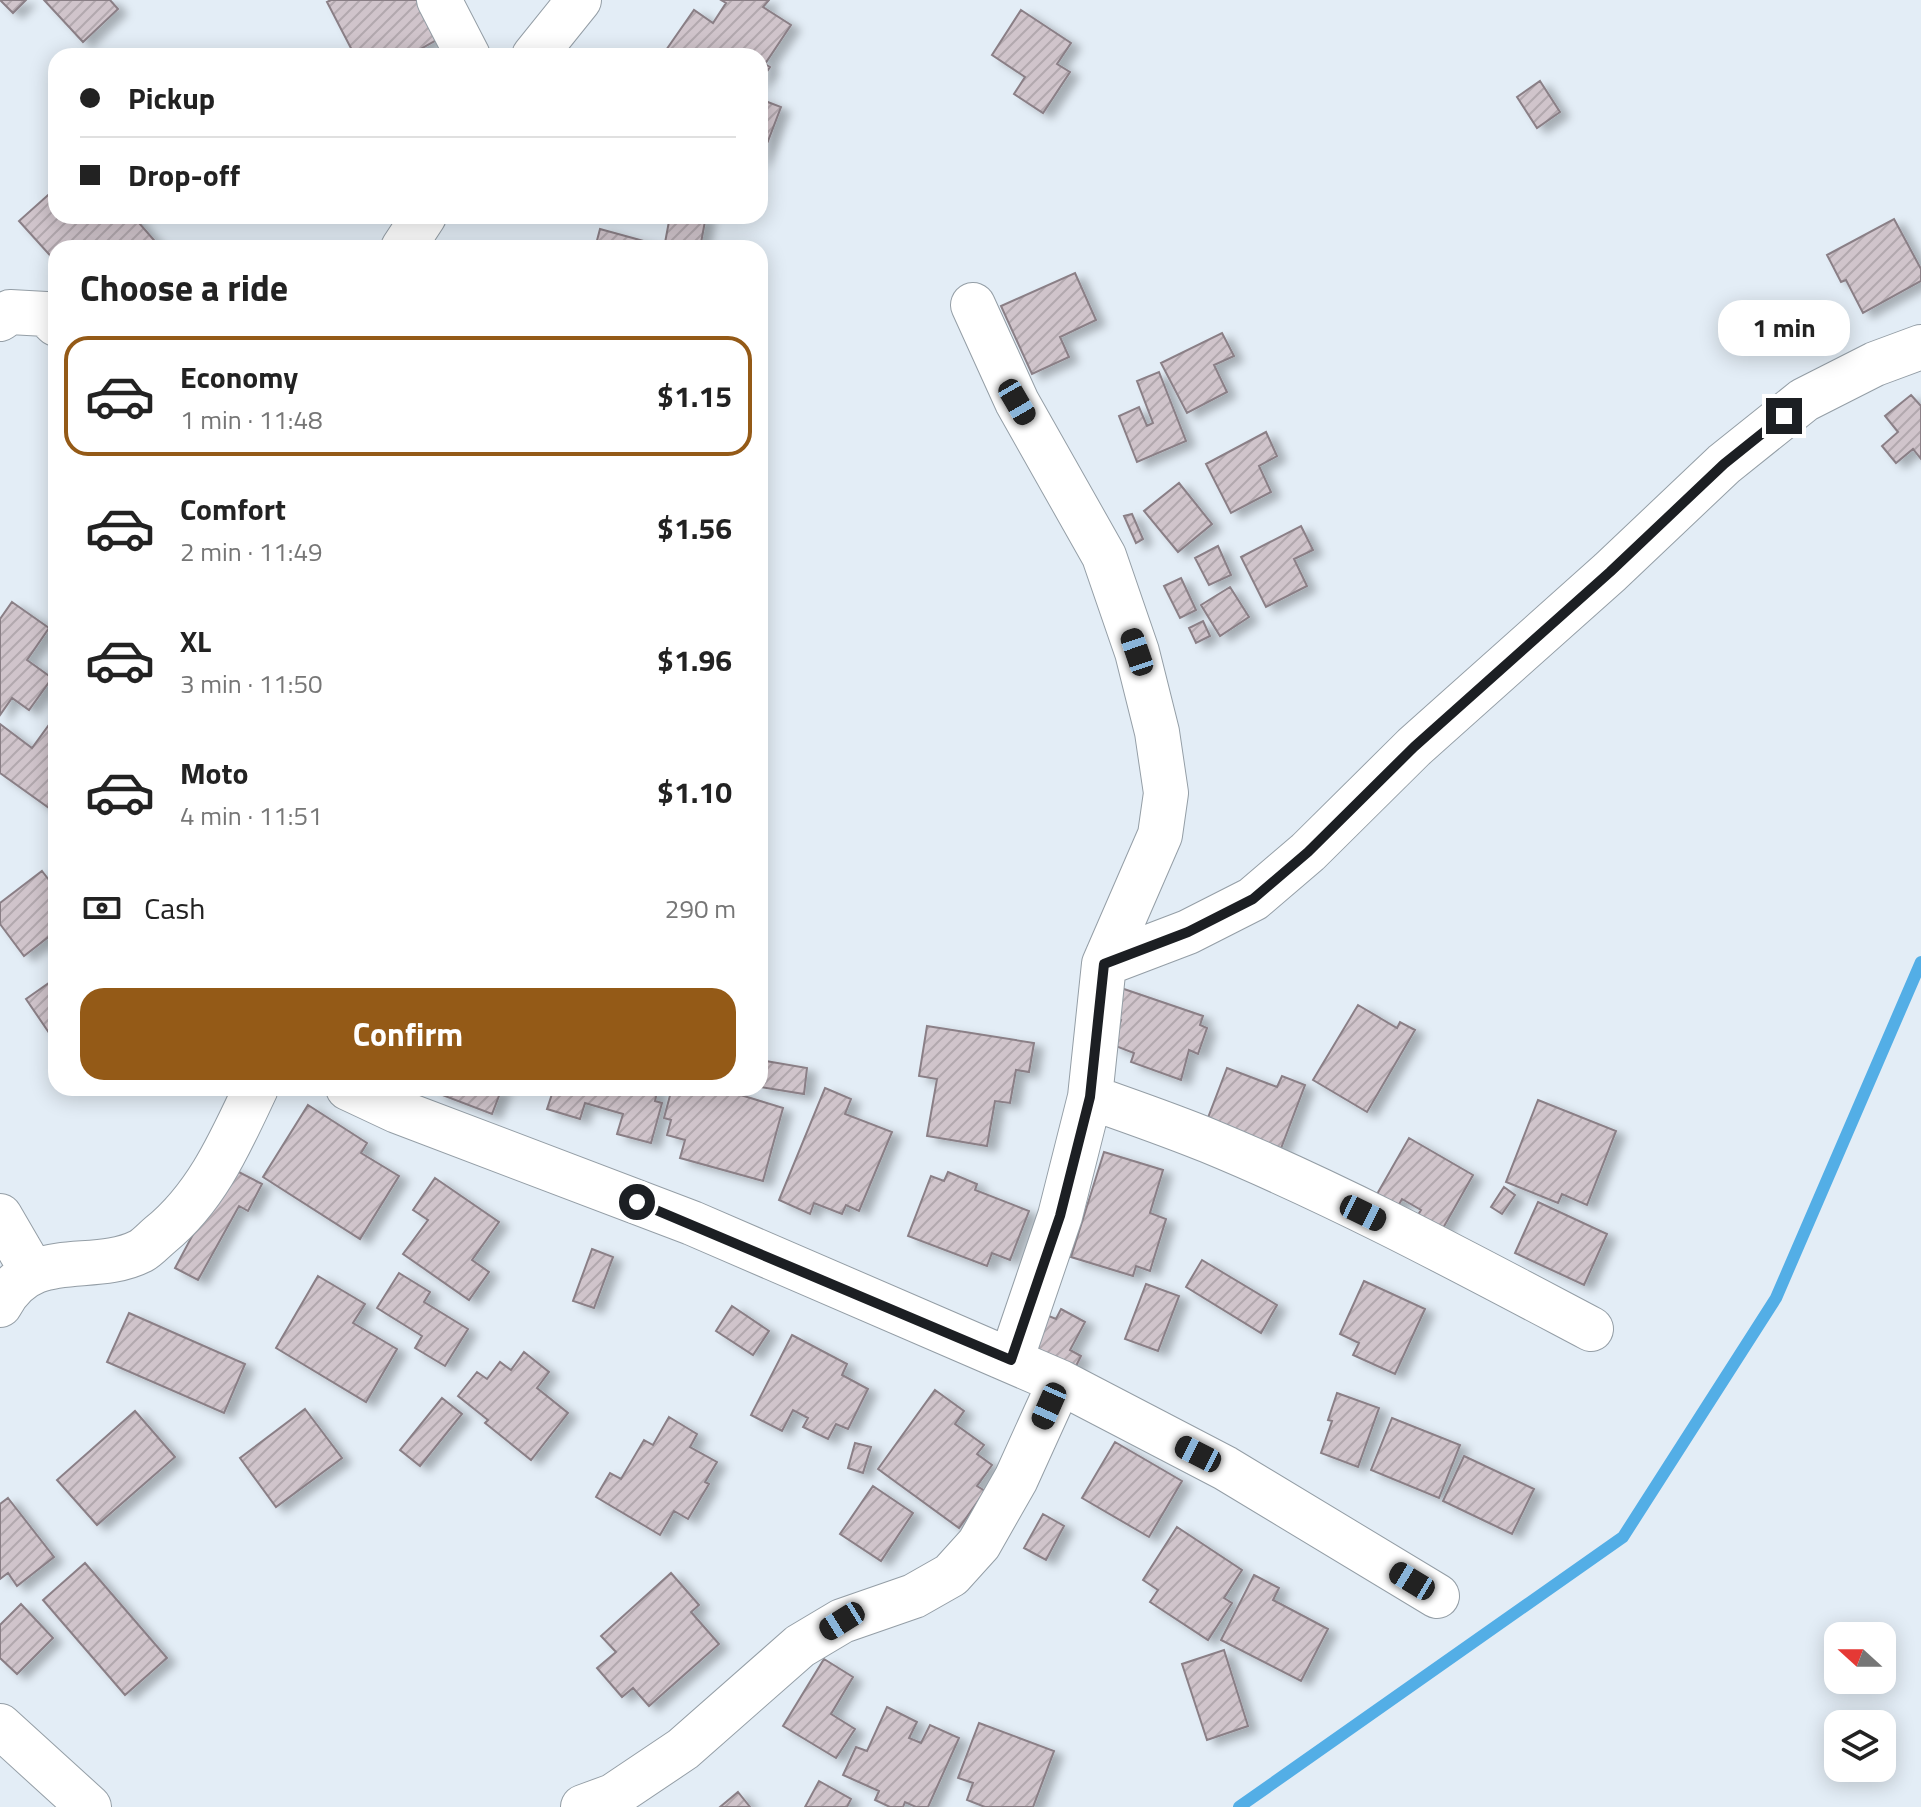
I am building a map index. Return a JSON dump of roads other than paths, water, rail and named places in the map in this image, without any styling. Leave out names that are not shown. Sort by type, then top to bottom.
[{"type":"street","points":[[439,0],[464,48]]},
{"type":"street","points":[[540,48],[579,0]]},
{"type":"street","points":[[973,305],[1017,402],[1104,556],[1137,652],[1157,732],[1166,793],[1160,835],[1104,964],[1090,1097],[1060,1216],[1011,1360]]},
{"type":"street","points":[[0,319],[10,312],[48,316]]},
{"type":"street","points":[[1104,964],[1188,932],[1253,899],[1308,852],[1414,747],[1610,572],[1724,464],[1804,400],[1875,364],[1921,347]]},
{"type":"street","points":[[0,1305],[6,1293],[32,1271],[62,1263],[102,1263],[142,1251],[182,1218],[224,1157],[252,1096]]},
{"type":"street","points":[[365,1096],[397,1111],[692,1223],[1060,1382],[1225,1468],[1437,1596]]},
{"type":"street","points":[[1090,1097],[1209,1141],[1463,1262],[1591,1329]]},
{"type":"street","points":[[0,1216],[32,1271]]},
{"type":"street","points":[[583,1807],[613,1796],[683,1749],[800,1646],[842,1621],[914,1596],[951,1575],[979,1544],[1016,1479],[1060,1382]]},
{"type":"street","points":[[0,1726],[89,1807]]},
{"type":"waterway","points":[[1239,1807],[1623,1537],[1776,1298],[1921,962]]}]
